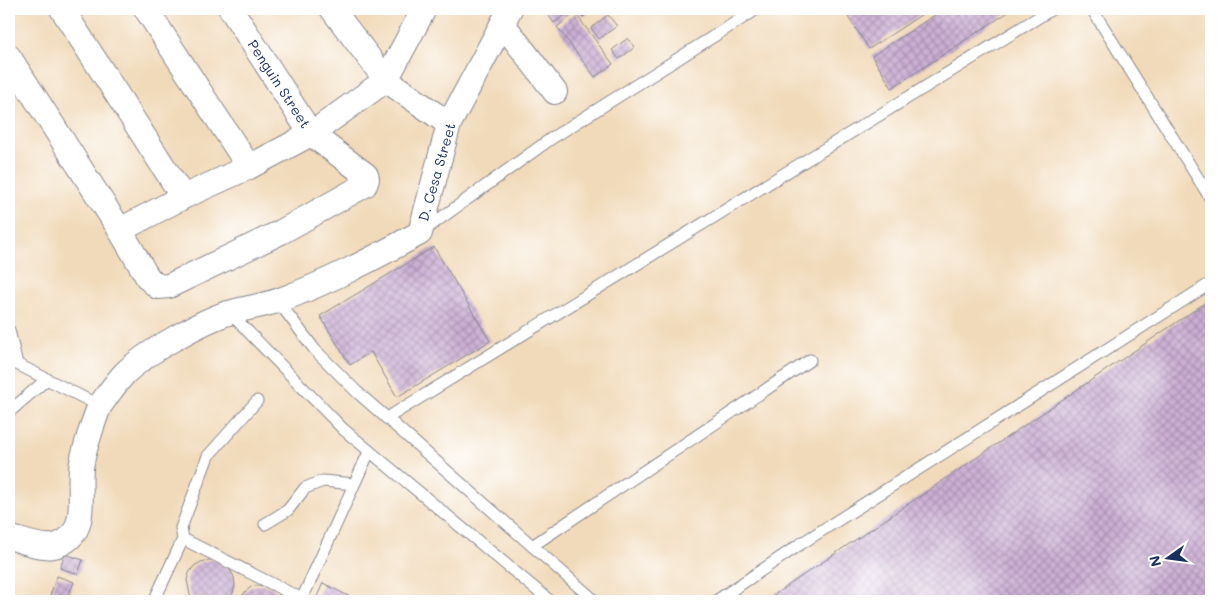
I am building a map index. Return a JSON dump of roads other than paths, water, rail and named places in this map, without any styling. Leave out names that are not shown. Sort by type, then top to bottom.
[{"type":"street","points":[[62,9],[183,197]]},
{"type":"street","points":[[146,9],[249,167]]},
{"type":"street","name":"Penguin Street","points":[[231,9],[311,134]]},
{"type":"street","points":[[332,9],[386,80],[449,124]]},
{"type":"street","points":[[120,230],[183,197],[249,167],[311,134],[386,80],[424,9]]},
{"type":"street","points":[[507,16],[555,92]]},
{"type":"street","name":"D. Cesa Street","points":[[100,406],[125,374],[145,358],[189,331],[230,313],[278,301],[355,268],[420,233],[449,124],[507,16]]},
{"type":"street","points":[[9,57],[120,230],[148,278],[158,287],[170,286],[282,232],[365,185],[366,175],[311,134]]},
{"type":"street","points":[[9,537],[53,546],[61,544],[73,536],[78,529],[81,507],[82,462],[100,406]]},
{"type":"lane","points":[[420,233],[552,138],[757,9]]},
{"type":"lane","points":[[388,418],[1052,9]]},
{"type":"lane","points":[[1092,9],[1211,199]]},
{"type":"lane","points":[[716,601],[799,545],[1211,284]]},
{"type":"lane","points":[[278,301],[315,350],[357,392],[595,601]]},
{"type":"lane","points":[[230,313],[369,452],[550,601]]},
{"type":"lane","points":[[9,330],[13,362],[100,406]]},
{"type":"lane","points":[[532,546],[810,360]]},
{"type":"lane","points":[[9,412],[47,379]]},
{"type":"lane","points":[[154,601],[183,539],[181,528],[208,456],[257,401]]},
{"type":"lane","points":[[183,539],[301,600],[369,452]]},
{"type":"lane","points":[[265,524],[288,510],[305,488],[323,481],[354,484]]}]
